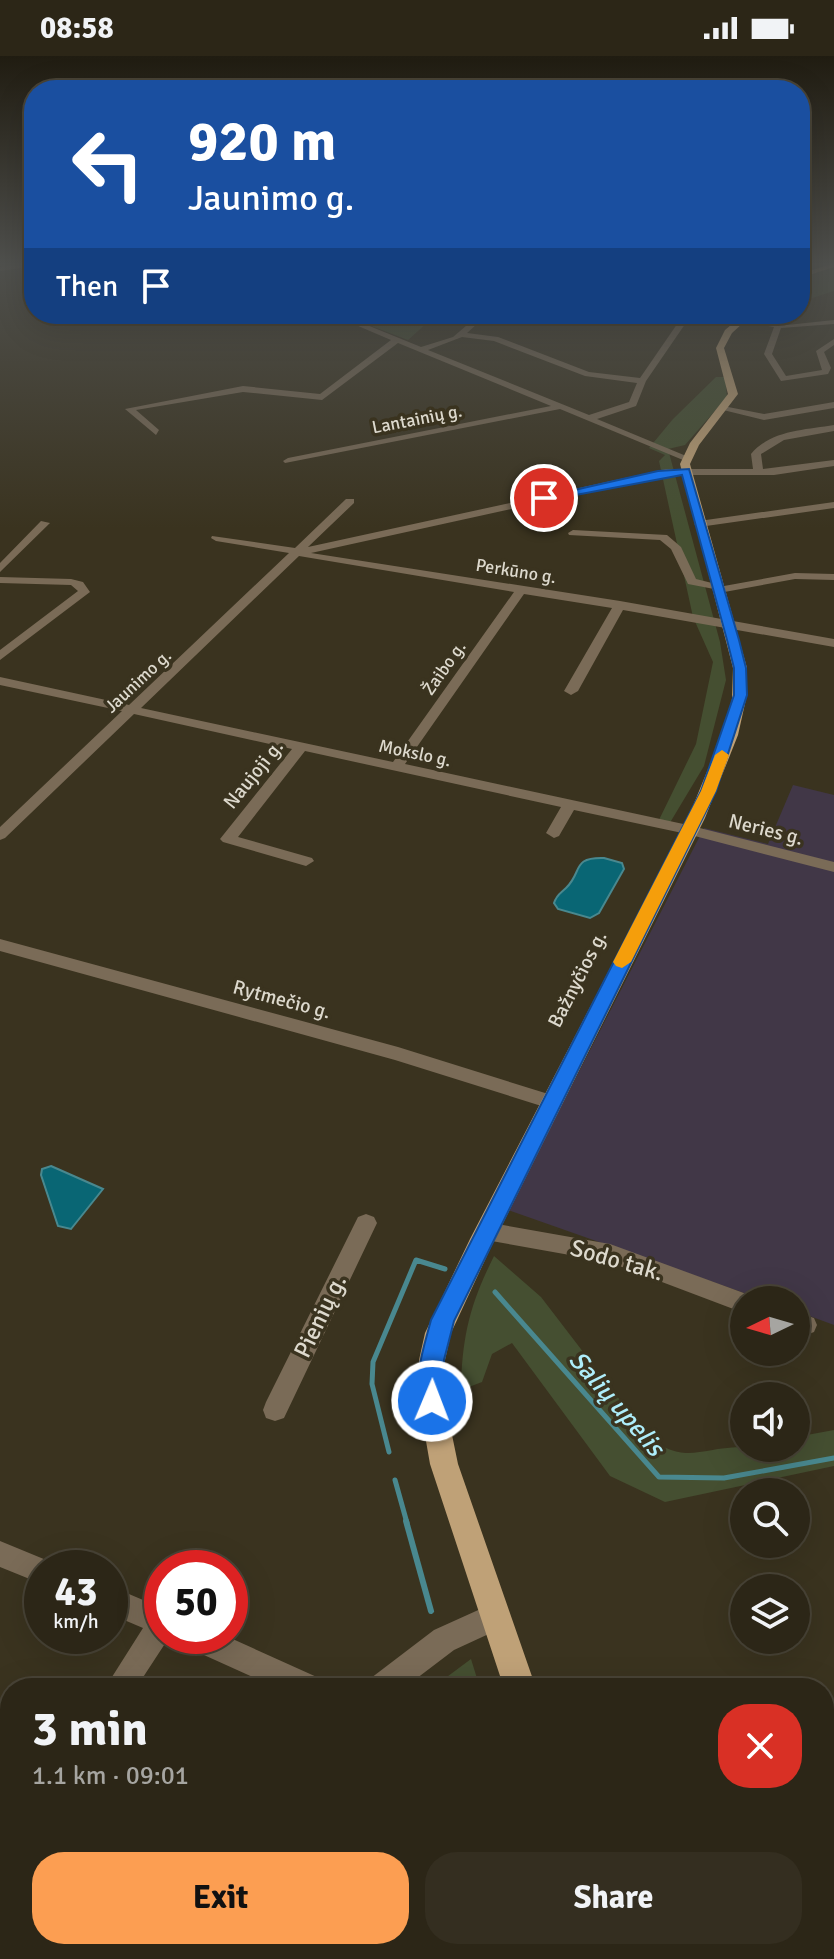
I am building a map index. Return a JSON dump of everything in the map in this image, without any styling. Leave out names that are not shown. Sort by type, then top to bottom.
[{"type":"main road","points":[[686,465],[734,389],[721,351]]},
{"type":"main road","name":"Bažnyčios g.","points":[[517,1678],[444,1464],[431,1390],[438,1333],[486,1231],[708,791],[741,695],[740,668],[699,524],[686,465]]},
{"type":"street","points":[[156,432],[129,409],[243,389],[322,397],[383,351]]},
{"type":"street","points":[[425,351],[587,419],[686,465],[758,472],[834,463]]},
{"type":"street","points":[[526,351],[588,374],[642,381]]},
{"type":"street","points":[[587,419],[633,404],[642,381],[663,351]]},
{"type":"street","points":[[769,351],[770,360],[784,379],[825,372],[827,368],[820,351]]},
{"type":"street","points":[[317,449],[548,402]]},
{"type":"street","points":[[723,409],[764,417],[834,405]]},
{"type":"street","name":"Lantainių g.","points":[[288,461],[559,407]]},
{"type":"street","points":[[758,472],[756,454],[762,447],[804,433],[834,428]]},
{"type":"street","points":[[299,553],[658,474],[686,465]]},
{"type":"street","name":"Jaunimo g.","points":[[0,835],[299,553],[350,501]]},
{"type":"street","points":[[699,524],[834,505]]},
{"type":"street","points":[[0,569],[45,523]]},
{"type":"street","points":[[573,533],[663,537],[676,547],[692,582],[718,588],[795,576],[834,577]]},
{"type":"street","name":"Perkūno g.","points":[[216,538],[834,643]]},
{"type":"street","points":[[0,580],[71,582],[84,592],[0,656]]},
{"type":"street","name":"Žaibo g.","points":[[396,767],[521,590]]},
{"type":"street","points":[[571,691],[620,605]]},
{"type":"street","name":"Mokslo g.","points":[[0,681],[688,830]]},
{"type":"street","name":"Naujoji g.","points":[[301,747],[228,839],[306,861]]},
{"type":"street","points":[[554,833],[569,805]]},
{"type":"street","name":"Neries g.","points":[[688,830],[834,867]]},
{"type":"street","name":"Rytmečio g.","points":[[0,945],[398,1054],[551,1102]]},
{"type":"street","name":"Pienių g.","points":[[275,1410],[366,1223]]},
{"type":"street","name":"Sodo tak.","points":[[486,1231],[610,1253],[730,1298]]},
{"type":"street","points":[[0,1554],[24,1564]]},
{"type":"street","points":[[394,1678],[444,1640],[496,1616]]},
{"type":"street","points":[[126,1678],[144,1650]]},
{"type":"street","points":[[234,1654],[287,1678]]},
{"type":"shaded area","points":[[793,785],[834,795],[834,1325],[810,1316],[810,1286],[730,1288],[508,1210],[704,828],[768,844]]},
{"type":"green space","points":[[716,377],[725,377],[727,397],[685,445],[668,449],[720,642],[726,680],[704,766],[668,826],[657,824],[696,744],[713,662],[693,617],[659,461],[665,455],[649,448],[673,419]]},
{"type":"green space","points":[[494,1256],[541,1297],[646,1434],[670,1450],[691,1453],[730,1448],[730,1462],[810,1462],[810,1434],[834,1430],[834,1466],[778,1478],[730,1478],[730,1488],[665,1502],[610,1476],[512,1343],[492,1354],[482,1382],[461,1390],[463,1353],[479,1290]]},
{"type":"green space","points":[[471,1659],[477,1678],[445,1678]]},
{"type":"water","points":[[604,858],[622,863],[624,869],[599,913],[590,918],[558,909],[554,903],[556,898],[571,882],[582,863]]},
{"type":"water","points":[[51,1166],[103,1189],[71,1229],[58,1226],[41,1175],[42,1169]]},
{"type":"waterway","name":"Salių upelis","points":[[389,1452],[372,1384],[373,1362],[416,1260],[445,1269]]},
{"type":"waterway","name":"Salių upelis","points":[[495,1292],[659,1477],[724,1478],[834,1458]]},
{"type":"waterway","name":"Salių upelis","points":[[395,1480],[407,1523]]},
{"type":"waterway","name":"Salių upelis","points":[[406,1521],[431,1611]]},
{"type":"slow traffic","points":[[622,962],[708,791],[722,755]]},
{"type":"route","points":[[432,1401],[432,1360],[443,1320],[708,791],[741,695],[740,668],[686,471],[544,498]]}]
